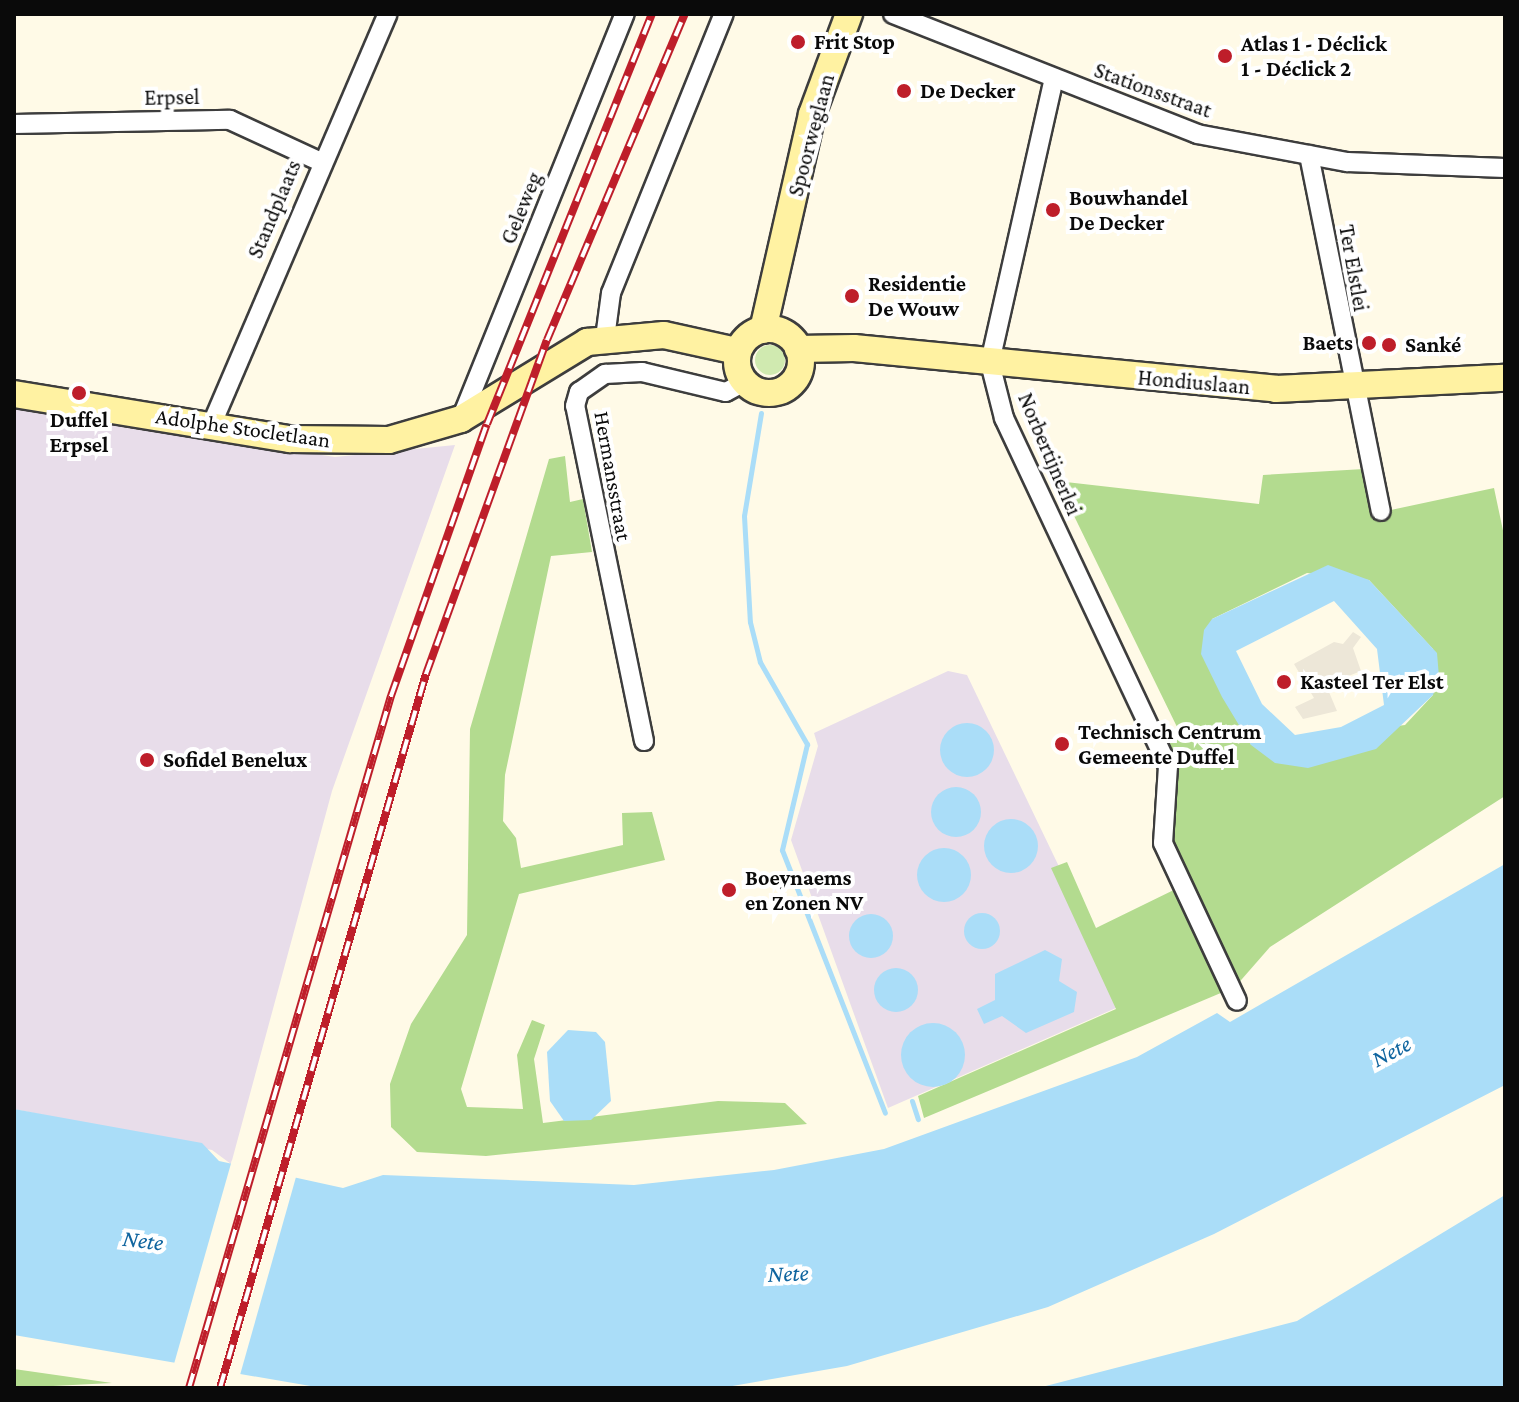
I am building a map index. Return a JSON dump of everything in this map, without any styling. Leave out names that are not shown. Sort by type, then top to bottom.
[{"type":"street","name":"Standplaats","points":[[211,426],[321,162],[388,14]]},
{"type":"street","name":"Geleweg","points":[[461,419],[625,14]]},
{"type":"street","points":[[724,14],[611,293],[605,338],[664,335],[737,351],[744,382]]},
{"type":"street","name":"Spoorweglaan","points":[[786,345],[781,257],[812,114],[849,14]]},
{"type":"street","name":"Stationsstraat","points":[[893,14],[1197,134],[1309,155],[1505,168]]},
{"type":"street","name":"Norbertijnerlei","points":[[1054,78],[990,363],[1004,418],[1168,766],[1163,843],[1237,1001]]},
{"type":"street","name":"Erpsel","points":[[14,124],[230,120],[321,162]]},
{"type":"street","name":"Ter Elstlei","points":[[1309,155],[1353,389],[1381,511]]},
{"type":"street","name":"Adolphe Stocletlaan","points":[[14,394],[211,426],[336,442],[422,435],[461,419],[510,390],[570,348],[605,338]]},
{"type":"street","name":"Hondiuslaan","points":[[744,382],[768,394],[783,390],[786,345]]},
{"type":"street","name":"Hondiuslaan","points":[[737,351],[786,345],[1216,385],[1353,389],[1505,378]]},
{"type":"street","name":"Hermansstraat","points":[[644,741],[575,406],[579,392],[605,374],[642,372],[726,392],[744,382]]},
{"type":"shaded area","points":[[14,408],[335,457],[455,445],[332,791],[231,1164],[212,1150],[14,1109]]},
{"type":"shaded area","points":[[1353,632],[1361,637],[1353,648],[1361,671],[1326,685],[1337,711],[1303,719],[1295,707],[1314,698],[1294,664],[1334,642],[1343,644]]},
{"type":"shaded area","points":[[948,671],[967,675],[1125,1004],[888,1108],[791,840],[818,746],[814,733]]},
{"type":"green space","points":[[770,345],[781,349],[785,360],[781,371],[770,375],[759,371],[755,360],[759,349]]},
{"type":"green space","points":[[565,456],[570,502],[583,499],[592,552],[551,556],[505,775],[503,821],[516,838],[521,868],[623,845],[622,813],[652,812],[665,860],[519,894],[461,1089],[467,1107],[523,1109],[517,1055],[532,1020],[545,1025],[534,1059],[543,1123],[718,1101],[785,1103],[807,1124],[486,1156],[417,1152],[391,1127],[390,1084],[411,1024],[467,935],[470,729],[549,459]]},
{"type":"green space","points":[[1364,469],[1372,514],[1494,488],[1505,540],[1505,796],[1270,947],[1235,987],[924,1118],[918,1096],[1116,1009],[1051,868],[1067,862],[1096,928],[1186,884],[1168,819],[1177,785],[1168,740],[1178,729],[1057,481],[1259,504],[1263,475]],"holes":[[[1307,573],[1369,580],[1433,649],[1433,695],[1405,725],[1251,745],[1212,619]]]},
{"type":"green space","points":[[14,1369],[112,1383],[14,1388]]},
{"type":"water","points":[[1328,565],[1369,580],[1437,653],[1439,677],[1433,695],[1376,749],[1308,768],[1275,763],[1251,745],[1201,654],[1204,630],[1212,619]],"holes":[[[1334,601],[1377,649],[1384,705],[1341,727],[1295,735],[1262,704],[1236,651]]]},
{"type":"water","points":[[967,723],[986,731],[994,750],[986,769],[967,777],[948,769],[940,750],[948,731]]},
{"type":"water","points":[[956,787],[974,794],[981,812],[974,830],[956,837],[938,830],[931,812],[938,794]]},
{"type":"water","points":[[1011,819],[1030,827],[1038,846],[1030,865],[1011,873],[992,865],[984,846],[992,827]]},
{"type":"water","points":[[944,848],[963,856],[971,875],[963,894],[944,902],[925,894],[917,875],[925,856]]},
{"type":"water","name":"Nete","points":[[1505,864],[1505,1085],[1214,1234],[1048,1307],[847,1366],[721,1388],[322,1388],[14,1335],[14,1109],[202,1143],[219,1161],[343,1188],[383,1175],[634,1185],[774,1170],[884,1149],[1137,1057],[1217,1013],[1230,1022]]},
{"type":"water","points":[[982,913],[995,918],[1000,931],[995,944],[982,949],[969,944],[964,931],[969,918]]},
{"type":"water","points":[[871,914],[886,921],[893,936],[886,951],[871,958],[856,951],[849,936],[856,921]]},
{"type":"water","points":[[1045,950],[1062,959],[1059,981],[1077,992],[1074,1012],[1026,1033],[1002,1016],[984,1024],[977,1009],[995,1000],[995,974]]},
{"type":"water","points":[[896,968],[911,975],[918,990],[911,1005],[896,1012],[881,1005],[874,990],[881,975]]},
{"type":"water","points":[[933,1023],[956,1032],[965,1055],[956,1078],[933,1087],[910,1078],[901,1055],[910,1032]]},
{"type":"water","points":[[568,1030],[596,1032],[605,1042],[611,1101],[591,1120],[564,1121],[550,1101],[547,1052]]},
{"type":"water","points":[[1505,1195],[1505,1388],[1038,1388],[1297,1321]]},
{"type":"pier","points":[[232,1160],[296,1177],[240,1375],[174,1364]]},
{"type":"waterway","points":[[761,413],[744,516],[750,622],[760,662],[807,744],[782,850],[885,1113]]},
{"type":"waterway","points":[[912,1101],[918,1119]]},
{"type":"railway","points":[[189,1388],[391,696],[487,424],[652,14]]},
{"type":"railway","points":[[220,1388],[426,674],[547,340],[685,14]]},
{"type":"place","name":"Frit Stop","points":[[798,42]]},
{"type":"place","name":"Atlas 1 - Déclick 1 - Déclick 2","points":[[1225,56]]},
{"type":"place","name":"De Decker","points":[[904,91]]},
{"type":"place","name":"Bouwhandel De Decker","points":[[1053,210]]},
{"type":"place","name":"Residentie De Wouw","points":[[852,296]]},
{"type":"place","name":"Baets","points":[[1369,343]]},
{"type":"place","name":"Sanké","points":[[1389,345]]},
{"type":"place","name":"Duffel Erpsel","points":[[79,393]]},
{"type":"place","name":"Kasteel Ter Elst","points":[[1284,682]]},
{"type":"place","name":"Technisch Centrum Gemeente Duffel","points":[[1062,744]]},
{"type":"place","name":"Sofidel Benelux","points":[[147,760]]},
{"type":"place","name":"Boeynaems en Zonen NV","points":[[729,890]]}]
